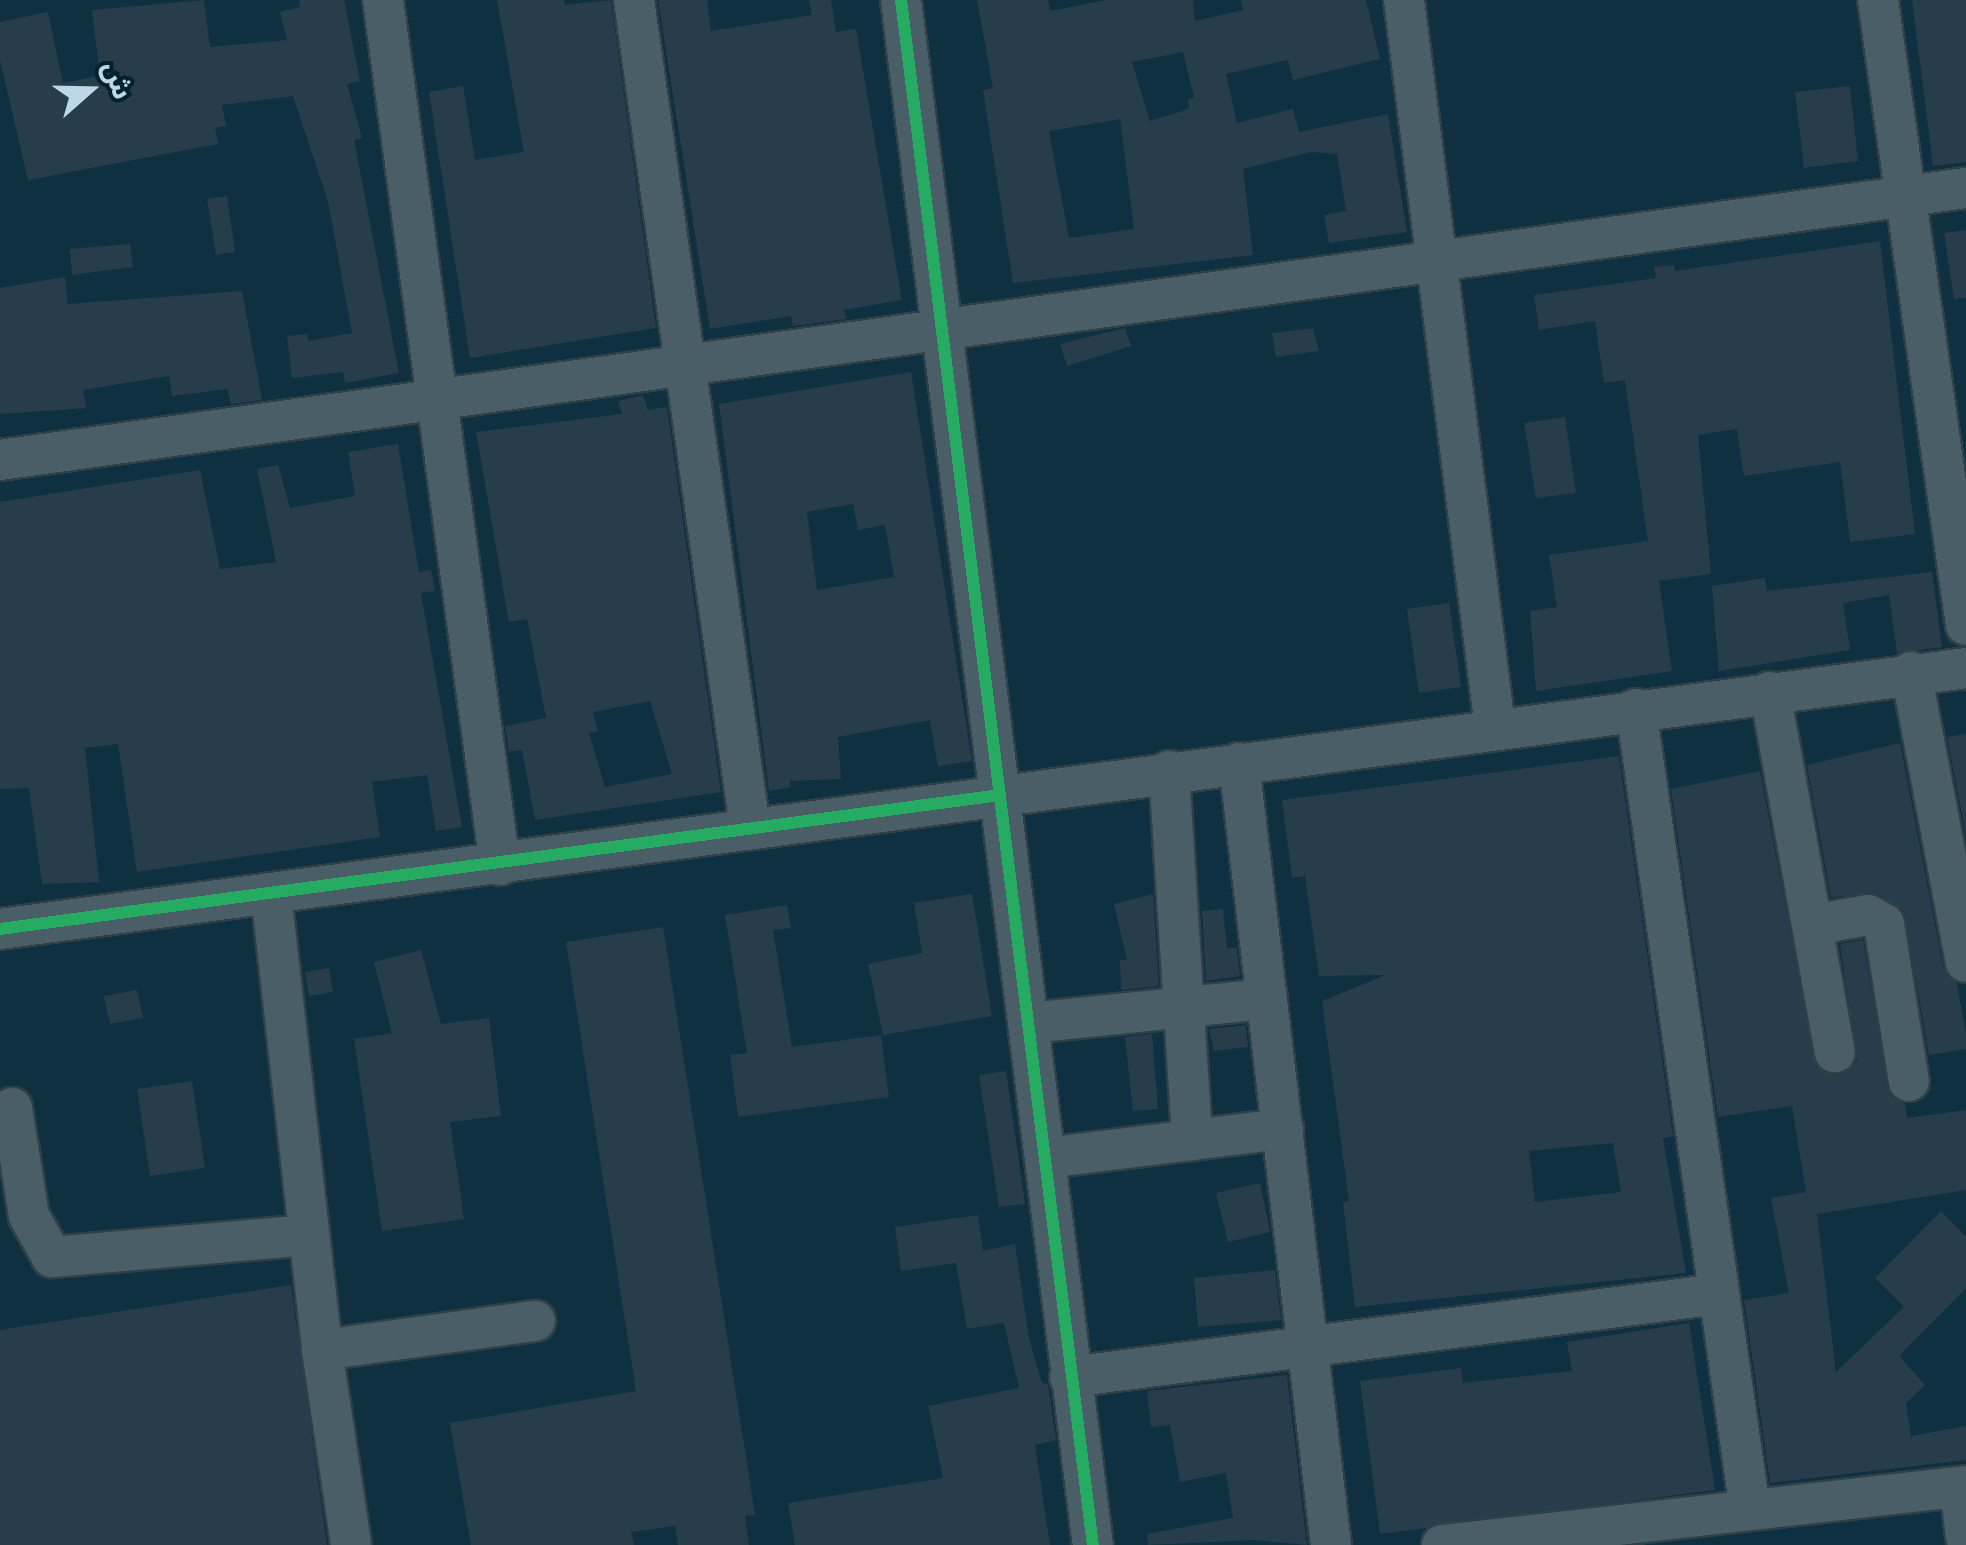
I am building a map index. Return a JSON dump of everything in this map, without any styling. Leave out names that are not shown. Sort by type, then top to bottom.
[{"type":"street","points":[[384,0],[500,865]]},
{"type":"street","points":[[634,0],[750,827]]},
{"type":"street","points":[[900,0],[1093,1545]]},
{"type":"street","points":[[1404,0],[1495,728]]},
{"type":"street","points":[[1878,0],[1964,601]]},
{"type":"street","points":[[0,460],[1966,188]]},
{"type":"street","points":[[0,929],[500,865],[1170,770],[1911,672],[1966,668]]},
{"type":"street","points":[[1911,672],[1966,962]]},
{"type":"street","points":[[1770,692],[1835,1052]]},
{"type":"street","points":[[1636,709],[1750,1510]]},
{"type":"street","points":[[1239,763],[1331,1545]]},
{"type":"street","points":[[1170,770],[1192,1140]]},
{"type":"street","points":[[271,893],[322,1350],[351,1545]]},
{"type":"street","points":[[1812,925],[1868,915],[1884,924],[1909,1081]]},
{"type":"street","points":[[1028,1022],[1267,999]]},
{"type":"street","points":[[12,1108],[29,1216],[52,1257],[309,1235]]},
{"type":"street","points":[[1046,1158],[1283,1129]]},
{"type":"street","points":[[1070,1377],[1718,1294]]},
{"type":"street","points":[[322,1350],[535,1321]]},
{"type":"street","points":[[1442,1545],[1674,1532],[1750,1510],[1963,1486],[1966,1537]]},
{"type":"shaded area","points":[[0,0],[1966,0],[1966,1545],[0,1545]]},
{"type":"building","points":[[204,0],[210,47],[287,40],[280,12],[300,7],[299,0],[344,0],[360,81],[347,84],[362,138],[354,140],[399,373],[345,383],[343,372],[292,378],[287,336],[307,334],[308,341],[352,333],[328,201],[293,96],[222,105],[226,126],[215,128],[218,144],[28,180],[0,60],[0,22],[48,12],[63,83],[100,76],[92,10]]},
{"type":"building","points":[[497,0],[564,0],[565,5],[611,0],[656,328],[470,358],[429,92],[463,86],[475,160],[524,152]]},
{"type":"building","points":[[658,0],[707,0],[711,31],[812,15],[809,0],[831,0],[836,32],[856,29],[902,300],[844,310],[846,319],[793,326],[791,316],[710,329]]},
{"type":"building","points":[[977,0],[1048,0],[1050,11],[1106,0],[1193,0],[1195,21],[1243,10],[1241,0],[1366,0],[1380,59],[1293,80],[1288,60],[1226,74],[1237,123],[1293,109],[1299,132],[1388,114],[1407,232],[1329,243],[1324,215],[1346,211],[1337,154],[1311,152],[1243,169],[1253,255],[1013,283],[983,90],[993,88]],"holes":[[[1183,52],[1194,98],[1188,99],[1189,109],[1150,121],[1132,62]],[[1120,119],[1134,229],[1069,238],[1049,131]]]},
{"type":"building","points":[[1912,0],[1966,0],[1966,162],[1933,166]]},
{"type":"building","points":[[1850,86],[1858,161],[1804,168],[1795,92]]},
{"type":"building","points":[[227,196],[235,252],[216,255],[207,199]]},
{"type":"building","points":[[1966,230],[1966,298],[1954,299],[1944,233]]},
{"type":"building","points":[[1880,241],[1915,534],[1850,542],[1840,462],[1744,476],[1737,429],[1698,435],[1711,574],[1659,581],[1672,671],[1536,691],[1530,611],[1557,607],[1549,555],[1648,541],[1625,380],[1604,383],[1595,321],[1539,330],[1534,295],[1656,278],[1654,267],[1674,265],[1675,271]]},
{"type":"building","points":[[130,244],[133,267],[72,275],[70,249]]},
{"type":"building","points":[[65,277],[68,304],[242,291],[262,400],[231,404],[227,389],[172,396],[169,376],[83,390],[86,408],[0,414],[0,288]]},
{"type":"building","points":[[1125,328],[1131,346],[1067,366],[1060,344]]},
{"type":"building","points":[[1313,328],[1319,351],[1276,357],[1272,333]]},
{"type":"building","points":[[911,372],[972,761],[938,766],[930,720],[838,737],[841,779],[790,781],[791,787],[769,791],[719,404]],"holes":[[[853,504],[858,530],[885,525],[894,577],[817,590],[807,512]]]},
{"type":"building","points":[[643,395],[648,410],[667,407],[721,792],[535,820],[522,750],[509,752],[505,726],[546,718],[527,619],[509,622],[476,432],[622,414],[618,401]],"holes":[[[650,701],[672,774],[605,787],[589,733],[598,731],[593,712]]]},
{"type":"building","points":[[1565,417],[1576,493],[1536,498],[1524,423]]},
{"type":"building","points":[[398,444],[419,572],[431,570],[435,591],[421,593],[462,827],[436,831],[427,775],[372,782],[380,837],[137,872],[118,744],[85,748],[99,882],[42,884],[29,788],[0,789],[0,502],[200,470],[220,569],[276,562],[257,469],[278,465],[290,508],[355,496],[348,452]]},
{"type":"building","points":[[1932,572],[1942,647],[1897,653],[1889,595],[1843,603],[1850,650],[1719,671],[1712,586],[1765,578],[1767,591]]},
{"type":"building","points":[[1449,603],[1461,687],[1419,693],[1407,609]]},
{"type":"building","points":[[1966,734],[1966,835],[1947,737]]},
{"type":"building","points":[[1900,743],[1943,966],[1957,984],[1966,1034],[1966,1049],[1929,1055],[1904,911],[1878,894],[1831,897],[1807,765]]},
{"type":"building","points":[[1619,756],[1673,1136],[1663,1138],[1686,1273],[1355,1307],[1343,1202],[1349,1201],[1322,1001],[1386,975],[1319,976],[1305,876],[1292,878],[1282,800]],"holes":[[[1613,1143],[1621,1192],[1535,1202],[1529,1151]]]},
{"type":"building","points":[[1760,771],[1816,1067],[1838,1075],[1857,1061],[1840,944],[1863,940],[1890,1095],[1905,1104],[1907,1118],[1966,1110],[1966,1190],[1817,1214],[1836,1372],[1904,1307],[1875,1278],[1941,1211],[1966,1237],[1966,1288],[1899,1356],[1925,1385],[1906,1403],[1911,1436],[1966,1426],[1966,1460],[1770,1483],[1744,1300],[1789,1293],[1771,1198],[1806,1192],[1792,1106],[1718,1117],[1671,789]]},
{"type":"building","points":[[972,894],[992,1016],[883,1035],[868,964],[922,953],[914,903]]},
{"type":"building","points":[[1153,894],[1159,986],[1121,990],[1120,960],[1127,960],[1114,904]]},
{"type":"building","points":[[787,905],[791,928],[773,930],[792,1047],[881,1035],[889,1097],[738,1117],[730,1055],[747,1053],[725,915]]},
{"type":"building","points":[[1223,909],[1227,948],[1237,948],[1240,976],[1206,981],[1202,911]]},
{"type":"building","points":[[663,927],[755,1515],[745,1516],[749,1545],[678,1545],[675,1526],[631,1532],[634,1545],[471,1545],[450,1423],[636,1391],[566,942]]},
{"type":"building","points":[[421,950],[441,1024],[489,1018],[501,1116],[450,1122],[464,1219],[382,1231],[354,1039],[392,1033],[374,962]]},
{"type":"building","points":[[329,968],[333,992],[309,996],[305,972]]},
{"type":"building","points":[[137,990],[143,1018],[110,1024],[104,996]]},
{"type":"building","points":[[1246,1025],[1248,1047],[1214,1051],[1209,1029]]},
{"type":"building","points":[[1152,1034],[1158,1109],[1133,1111],[1125,1037]]},
{"type":"building","points":[[1006,1071],[1025,1204],[999,1207],[979,1075]]},
{"type":"building","points":[[192,1081],[205,1168],[150,1176],[137,1089]]},
{"type":"building","points":[[1260,1183],[1270,1232],[1228,1242],[1216,1193]]},
{"type":"building","points":[[978,1215],[983,1251],[1015,1244],[1029,1338],[1042,1383],[1048,1384],[1056,1440],[1035,1445],[1050,1545],[795,1545],[788,1503],[943,1478],[928,1406],[1019,1388],[1004,1323],[967,1329],[956,1263],[901,1271],[895,1227]]},
{"type":"building","points":[[1275,1270],[1281,1320],[1198,1327],[1194,1278]]},
{"type":"building","points":[[291,1285],[327,1545],[0,1545],[0,1330]]},
{"type":"building","points":[[1689,1323],[1715,1490],[1380,1534],[1360,1381],[1461,1368],[1463,1383],[1572,1371],[1567,1342]]},
{"type":"building","points":[[1287,1375],[1307,1545],[1254,1540],[1148,1545],[1147,1534],[1233,1518],[1226,1473],[1180,1482],[1170,1425],[1151,1427],[1147,1391]]},
{"type":"cycle path","points":[[901,0],[1093,1545]]},
{"type":"cycle path","points":[[0,929],[1000,795]]}]
